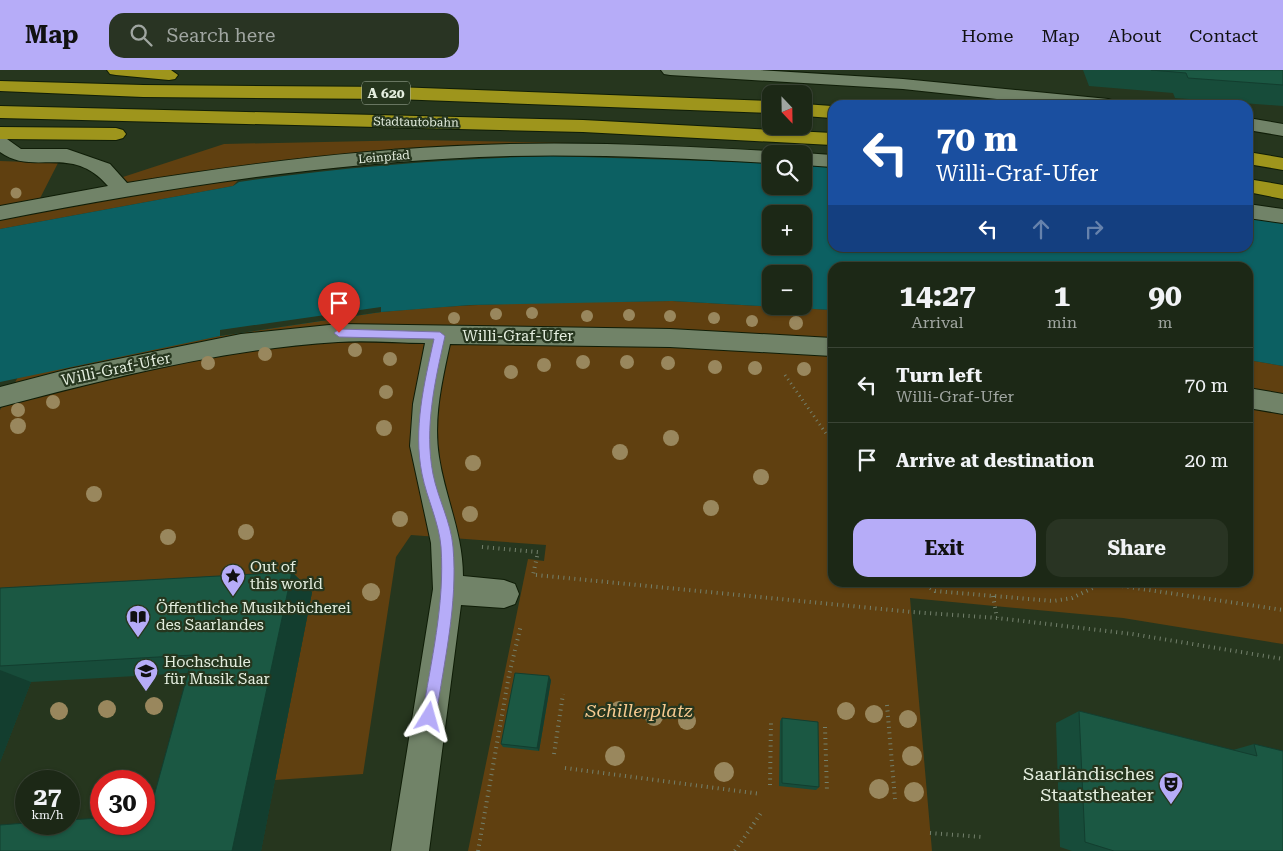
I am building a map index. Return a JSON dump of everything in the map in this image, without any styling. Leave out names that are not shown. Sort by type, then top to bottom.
[{"type":"highway","points":[[116,70],[395,93]]},
{"type":"highway","name":"Stadtautobahn","points":[[0,86],[143,91],[395,93],[762,108]]},
{"type":"highway","points":[[812,111],[828,112]]},
{"type":"highway","name":"Stadtautobahn","points":[[0,112],[467,123],[770,134],[828,139]]},
{"type":"highway","points":[[0,133],[364,130],[467,123]]},
{"type":"highway","points":[[1253,159],[1283,164]]},
{"type":"highway","points":[[1253,187],[1283,192]]},
{"type":"street","points":[[670,70],[794,76],[931,78],[1075,100]]},
{"type":"street","points":[[1253,125],[1283,130]]},
{"type":"street","points":[[0,143],[17,155],[67,155],[103,168],[122,190]]},
{"type":"street","name":"Leinpfad","points":[[0,213],[195,178],[343,160],[461,152],[616,150],[762,157]]},
{"type":"street","points":[[812,160],[828,161]]},
{"type":"street","points":[[1253,212],[1283,216]]},
{"type":"street","name":"Willi-Graf-Ufer","points":[[0,397],[78,377],[241,343],[339,333],[440,336],[612,337],[761,342],[828,347]]},
{"type":"street","points":[[410,851],[448,589],[447,546],[438,506],[428,476],[424,444],[428,391],[440,336]]},
{"type":"street","points":[[1253,399],[1283,404]]},
{"type":"street","points":[[448,589],[504,594]]},
{"type":"path","points":[[761,342],[828,436]]},
{"type":"path","points":[[472,546],[538,552]]},
{"type":"path","points":[[533,575],[912,612],[997,618],[1132,634],[1283,659]]},
{"type":"path","points":[[929,587],[935,591],[1053,600],[1072,598],[1096,587]]},
{"type":"path","points":[[1123,587],[1283,610]]},
{"type":"path","points":[[993,596],[997,618]]},
{"type":"path","points":[[478,851],[509,675]]},
{"type":"path","points":[[554,754],[563,694]]},
{"type":"path","points":[[887,705],[895,800]]},
{"type":"path","points":[[770,785],[771,721]]},
{"type":"path","points":[[826,727],[827,792]]},
{"type":"path","points":[[564,768],[761,794]]},
{"type":"path","points":[[735,851],[761,813]]},
{"type":"path","points":[[930,833],[982,837]]},
{"type":"green space","points":[[417,140],[619,144],[535,144],[415,149],[130,185],[123,177],[224,144]]},
{"type":"green space","points":[[0,161],[58,163],[33,212],[194,184],[240,178],[233,186],[0,229]]},
{"type":"green space","name":"Schillerplatz","points":[[672,301],[762,306],[762,315],[812,315],[812,309],[828,310],[828,587],[1253,587],[1253,361],[1283,366],[1283,644],[1123,618],[910,598],[932,851],[468,851],[528,559],[544,561],[546,545],[411,535],[396,557],[363,774],[275,780],[312,592],[0,610],[0,410],[18,377],[199,340],[335,317],[490,304]]},
{"type":"water","points":[[550,156],[762,163],[762,195],[812,195],[812,165],[828,166],[828,252],[1253,252],[1253,217],[1283,221],[1283,366],[1253,361],[1253,262],[828,262],[828,310],[812,309],[812,265],[762,265],[762,306],[672,301],[470,305],[381,312],[220,336],[0,382],[0,229],[233,186],[239,182],[355,168]]},
{"type":"pier","points":[[381,307],[381,312],[220,336],[220,330]]},
{"type":"building","points":[[1151,70],[1283,70],[1283,85],[1188,78],[1186,73]]},
{"type":"building","points":[[292,572],[232,851],[0,851],[0,825],[15,824],[15,835],[80,835],[80,819],[90,819],[90,835],[155,835],[155,792],[193,655],[0,666],[0,588]]},
{"type":"building","points":[[515,673],[549,676],[537,748],[501,744]]},
{"type":"building","name":"Saarländisches Staatstheater","points":[[1079,711],[1257,756],[1254,744],[1283,751],[1283,851],[1114,851],[1085,842]]},
{"type":"building","points":[[782,718],[818,722],[819,787],[782,783]]},
{"type":"place","name":"Out of this world","points":[[233,597]]},
{"type":"place","name":"Öffentliche Musikbücherei des Saarlandes","points":[[138,638]]},
{"type":"place","name":"Hochschule für Musik Saar","points":[[146,692]]},
{"type":"place","name":"Saarländisches Staatstheater","points":[[1171,805]]},
{"type":"route","points":[[339,333],[440,336],[428,391],[424,444],[428,476],[438,506],[447,546],[448,589],[429,717]]}]
